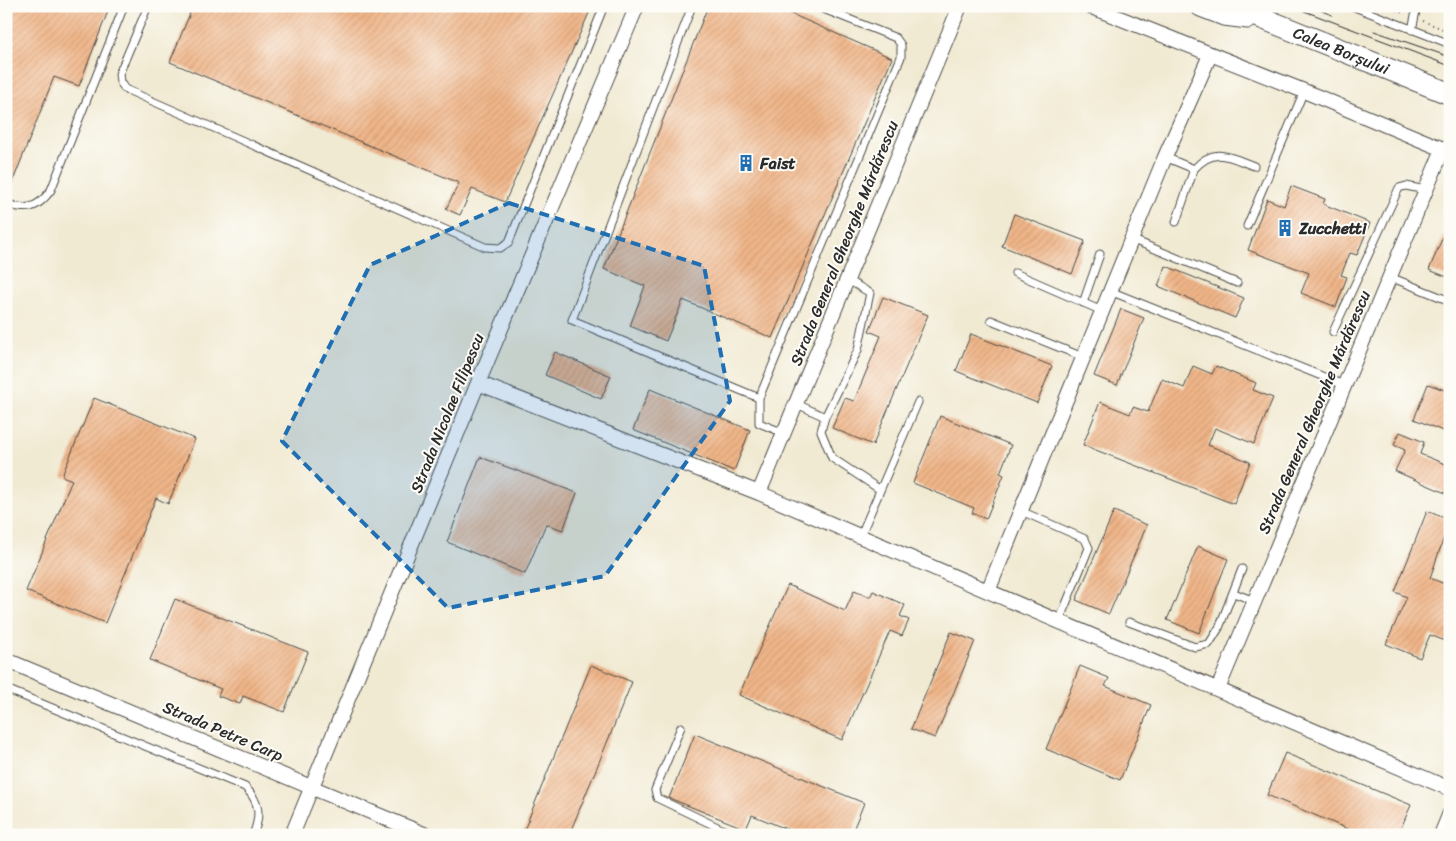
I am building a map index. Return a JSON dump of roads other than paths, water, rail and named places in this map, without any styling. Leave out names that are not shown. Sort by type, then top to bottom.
[{"type":"main road","points":[[1201,6],[1224,15],[1268,11]]},
{"type":"main road","name":"Calea Borșului","points":[[1232,6],[1268,11],[1450,80]]},
{"type":"main road","name":"Calea Borșului","points":[[1268,11],[1450,94]]},
{"type":"street","name":"Strada Nicolae Filipescu","points":[[292,835],[313,788],[478,382],[637,6]]},
{"type":"street","name":"Strada General Gheorghe Mărdărescu","points":[[759,494],[960,6]]},
{"type":"street","points":[[1089,6],[1304,91],[1446,151]]},
{"type":"street","points":[[988,591],[1165,157],[1210,55]]},
{"type":"street","name":"Strada General Gheorghe Mărdărescu","points":[[1218,689],[1426,190],[1446,151]]},
{"type":"street","points":[[478,382],[759,494],[1450,789]]},
{"type":"street","name":"Strada Petre Carp","points":[[6,660],[426,835]]},
{"type":"street","points":[[1441,835],[1450,813]]},
{"type":"lane","points":[[6,203],[19,209],[34,207],[44,201],[51,190],[124,6]]},
{"type":"lane","points":[[148,6],[119,74],[120,82],[125,89],[485,247],[500,248],[509,242],[604,6]]},
{"type":"lane","points":[[692,6],[572,320],[759,398]]},
{"type":"lane","points":[[784,433],[759,424],[759,398],[900,57],[901,45],[896,38],[816,6]]},
{"type":"lane","points":[[1352,6],[1450,44]]},
{"type":"lane","points":[[1412,30],[1417,6]]},
{"type":"lane","points":[[1246,226],[1304,91]]},
{"type":"lane","points":[[1176,222],[1194,169],[1204,159],[1212,155],[1224,155],[1254,166]]},
{"type":"lane","points":[[1165,157],[1194,169]]},
{"type":"lane","points":[[1333,332],[1399,188],[1406,186],[1426,190]]},
{"type":"lane","points":[[1132,239],[1237,283]]},
{"type":"lane","points":[[1083,303],[1100,254]]},
{"type":"lane","points":[[1014,273],[1102,311]]},
{"type":"lane","points":[[1390,277],[1450,301]]},
{"type":"lane","points":[[848,280],[870,293],[858,350],[825,417],[821,431],[832,458],[880,489]]},
{"type":"lane","points":[[1110,291],[1344,384]]},
{"type":"lane","points":[[991,320],[1083,357]]},
{"type":"lane","points":[[860,537],[918,402]]},
{"type":"lane","points":[[797,404],[825,417]]},
{"type":"lane","points":[[1021,511],[1085,539],[1088,543],[1089,548],[1059,621]]},
{"type":"lane","points":[[1129,622],[1195,647],[1209,644],[1219,628],[1242,569]]},
{"type":"lane","points":[[1234,593],[1254,601]]},
{"type":"lane","points":[[6,689],[245,788],[255,798],[259,809],[253,835]]},
{"type":"lane","points":[[681,727],[655,790],[657,798],[734,835]]},
{"type":"tram line","points":[[1291,6],[1450,66]]},
{"type":"tram line","points":[[1311,6],[1332,15]]},
{"type":"tram line","points":[[1374,31],[1450,57]]},
{"type":"place","name":"Faist","points":[[746,163]]},
{"type":"place","name":"Zucchetti","points":[[1285,228]]}]
